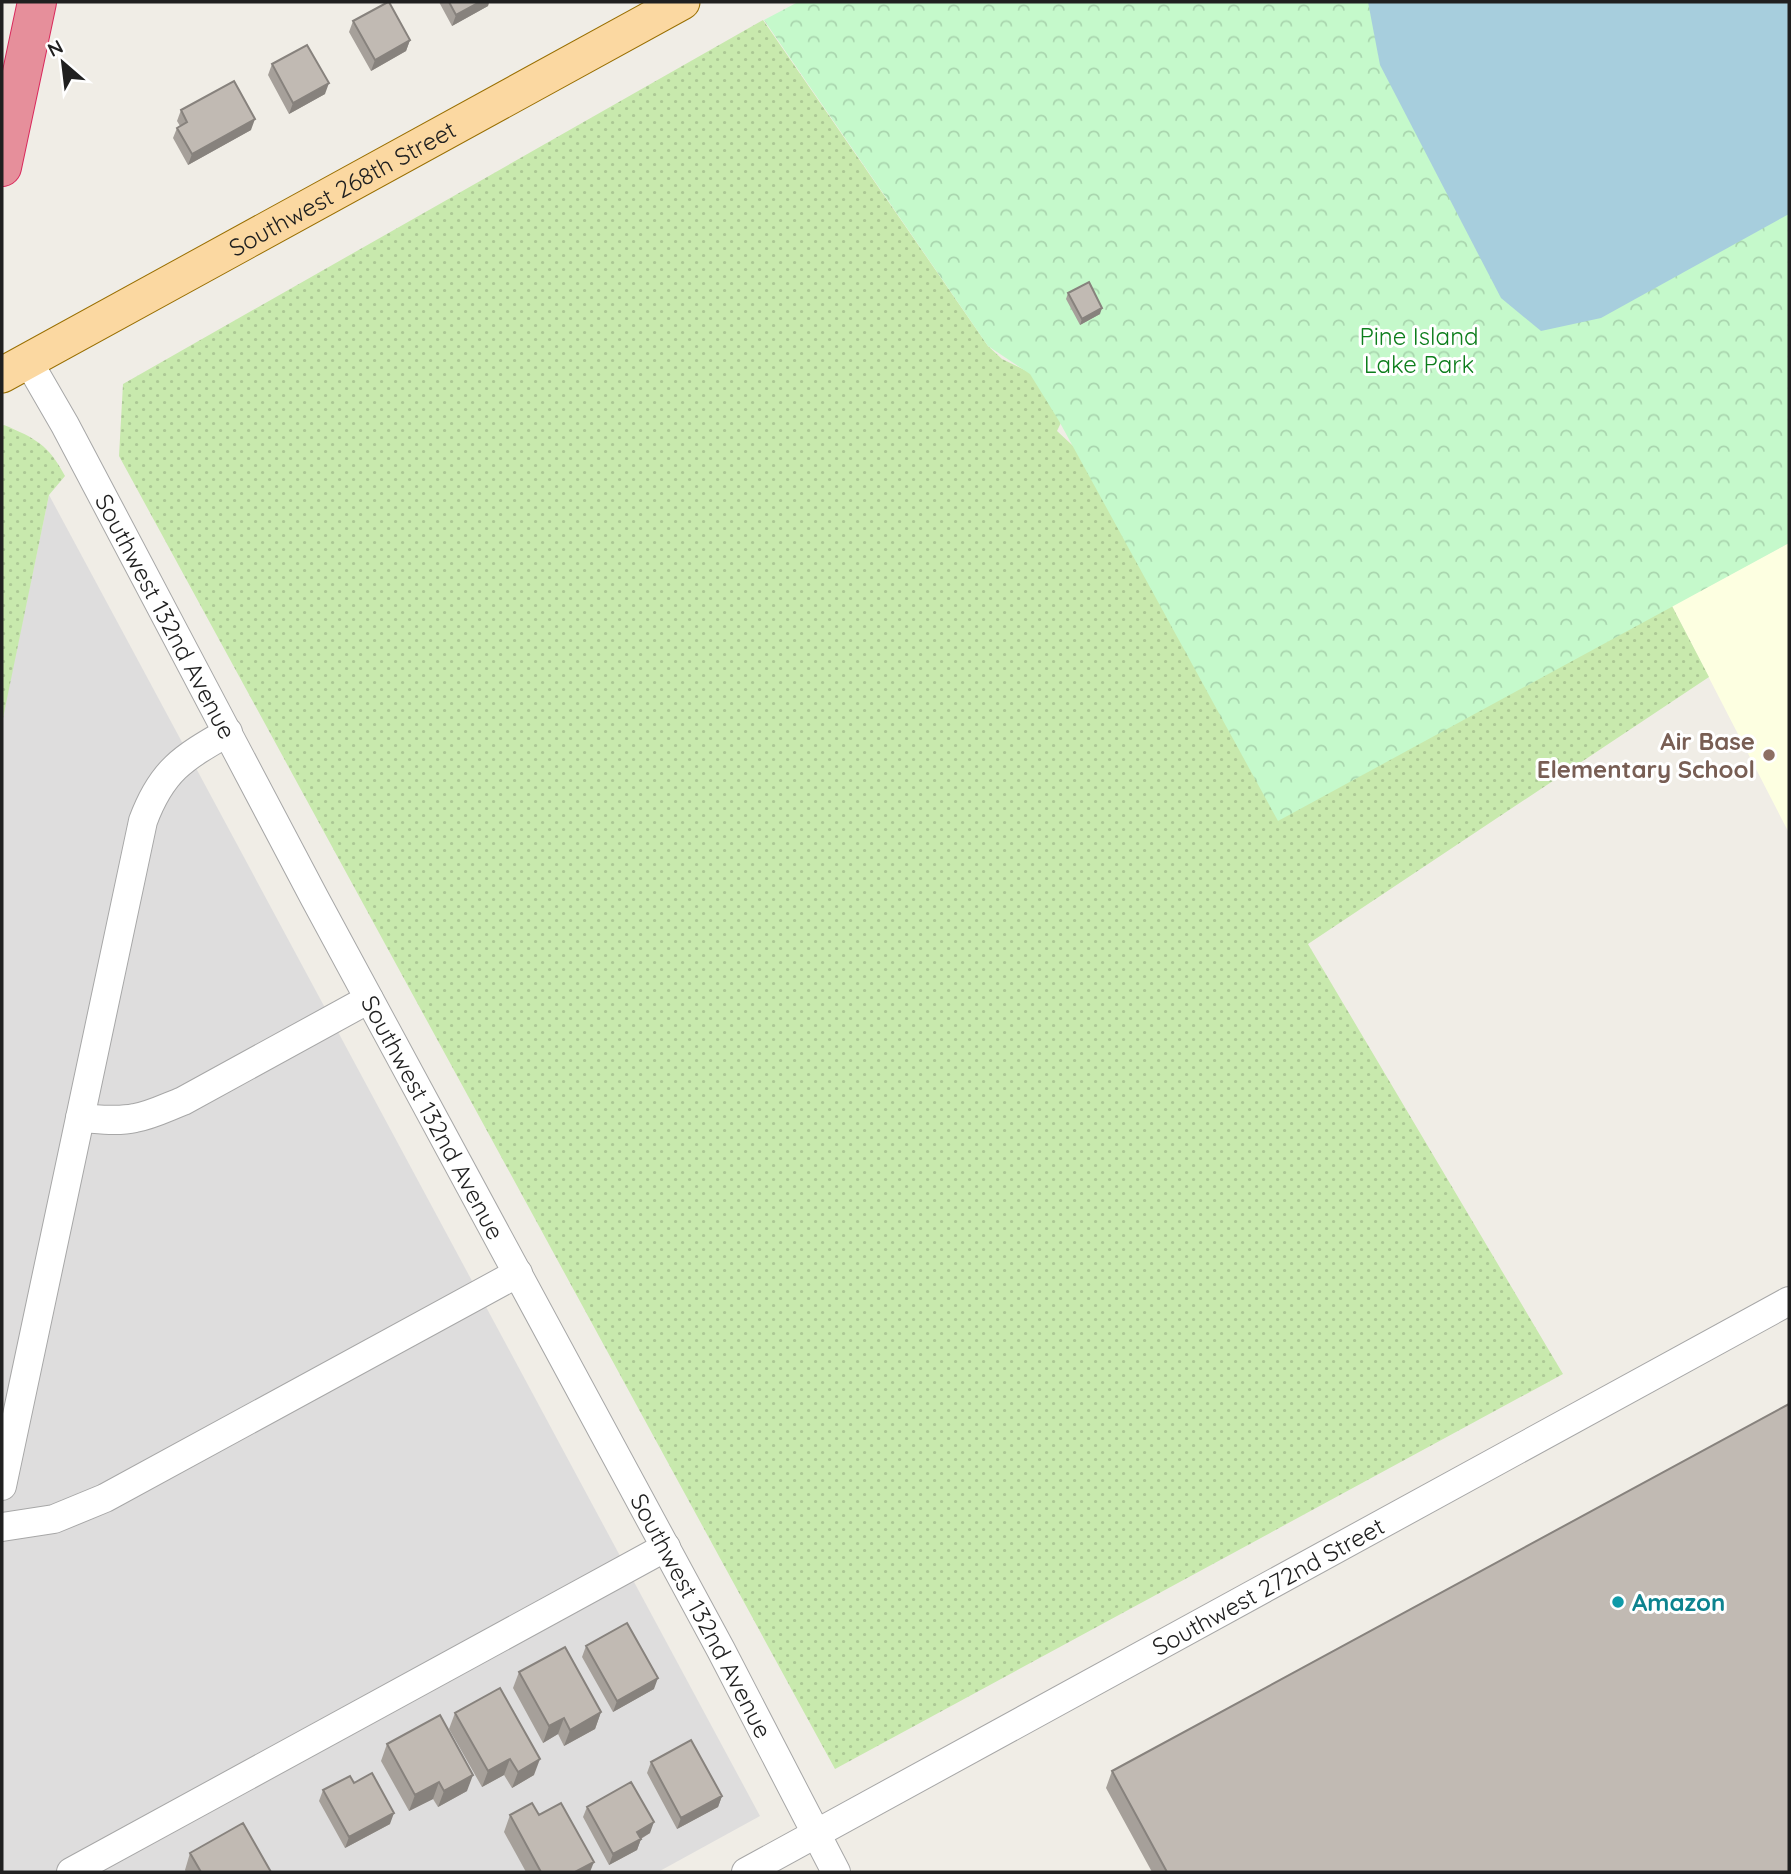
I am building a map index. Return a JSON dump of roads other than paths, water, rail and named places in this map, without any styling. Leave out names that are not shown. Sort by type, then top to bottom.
[{"type":"highway","points":[[2,167],[37,2]]},
{"type":"main road","name":"Southwest 268th Street","points":[[15,368],[682,2]]},
{"type":"street","name":"Southwest 132nd Avenue","points":[[15,368],[65,425],[369,999],[721,1650],[836,1872]]},
{"type":"street","points":[[2,1486],[143,821],[155,794],[179,762],[228,732]]},
{"type":"street","points":[[80,1118],[136,1118],[183,1101],[369,999]]},
{"type":"street","points":[[2,1527],[54,1519],[106,1498],[518,1273]]},
{"type":"street","name":"Southwest 272nd Street","points":[[746,1872],[1789,1301]]},
{"type":"street","points":[[71,1872],[666,1547]]},
{"type":"water","points":[[1368,2],[1789,2],[1789,214],[1601,318],[1541,331],[1501,298],[1380,65]]},
{"type":"place","name":"Air Base Elementary School","points":[[1769,755]]},
{"type":"place","name":"Amazon","points":[[1618,1602]]},
{"type":"park label","name":"Pine Island Lake Park","points":[[1419,350]]}]
